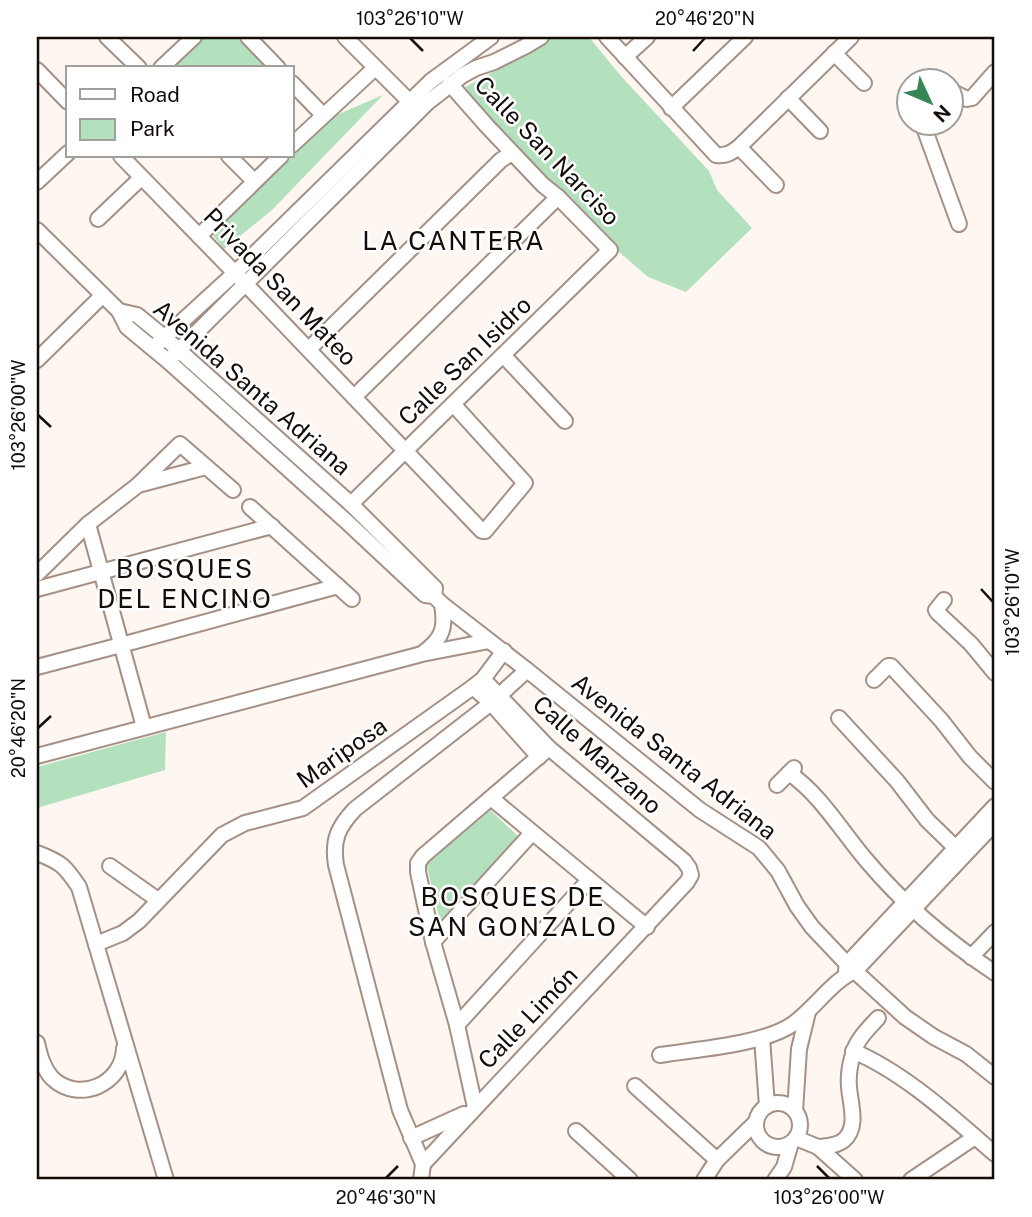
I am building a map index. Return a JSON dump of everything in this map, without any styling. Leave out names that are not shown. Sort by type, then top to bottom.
[{"type":"street","points":[[107,37],[137,66]]},
{"type":"street","points":[[162,66],[194,37]]},
{"type":"street","points":[[248,37],[276,66]]},
{"type":"street","points":[[345,37],[375,68],[419,101]]},
{"type":"street","points":[[168,361],[240,278],[419,101],[441,72],[491,37]]},
{"type":"street","points":[[419,101],[476,68],[494,62],[541,37]]},
{"type":"street","points":[[607,37],[716,155],[724,156],[739,146],[851,37]]},
{"type":"street","points":[[625,57],[647,37]]},
{"type":"street","points":[[671,108],[745,37]]},
{"type":"street","points":[[834,53],[864,83]]},
{"type":"street","points":[[294,143],[375,68]]},
{"type":"street","points":[[965,98],[972,98],[995,72]]},
{"type":"street","points":[[39,78],[66,100]]},
{"type":"street","name":"Calle San Narciso","points":[[450,84],[512,153],[610,250]]},
{"type":"street","points":[[294,85],[323,115]]},
{"type":"street","points":[[788,98],[820,131]]},
{"type":"street","points":[[927,136],[959,225]]},
{"type":"street","points":[[739,146],[776,186]]},
{"type":"street","points":[[309,349],[491,169],[512,153]]},
{"type":"street","points":[[37,182],[66,155]]},
{"type":"street","name":"Privada San Mateo","points":[[123,158],[482,531],[488,530],[525,483],[453,404]]},
{"type":"street","points":[[231,158],[254,181]]},
{"type":"street","points":[[199,236],[279,158]]},
{"type":"street","points":[[98,219],[141,178]]},
{"type":"street","points":[[354,397],[558,197]]},
{"type":"street","name":"Avenida Santa Adriana","points":[[37,230],[119,311],[127,327],[378,549],[425,595],[438,600],[700,810],[758,848],[778,871],[812,927],[849,970],[905,1017],[966,1054],[995,1077]]},
{"type":"street","name":"Calle San Isidro","points":[[351,504],[610,250]]},
{"type":"street","points":[[153,348],[240,278]]},
{"type":"street","points":[[37,360],[103,295]]},
{"type":"street","name":"Avenida Santa Adriana","points":[[119,311],[137,315],[164,337],[351,504],[435,587],[438,600]]},
{"type":"street","points":[[503,355],[565,421]]},
{"type":"street","points":[[37,573],[88,524],[138,485],[180,444],[233,490]]},
{"type":"street","points":[[138,485],[206,467]]},
{"type":"street","points":[[250,507],[352,599]]},
{"type":"street","points":[[88,524],[144,727]]},
{"type":"street","points":[[37,589],[272,526]]},
{"type":"street","points":[[37,667],[338,586]]},
{"type":"street","points":[[422,654],[442,633],[444,626],[438,600]]},
{"type":"street","points":[[944,600],[936,610],[938,613],[971,644],[995,673]]},
{"type":"street","points":[[37,756],[422,654],[489,641]]},
{"type":"street","name":"Mariposa","points":[[96,944],[123,933],[139,921],[222,835],[245,823],[303,808],[478,683],[504,652]]},
{"type":"street","points":[[874,680],[891,666],[995,782]]},
{"type":"street","points":[[421,1180],[423,1164],[400,1110],[336,865],[336,836],[343,821],[355,809],[495,700],[527,670]]},
{"type":"street","name":"Calle Manzano","points":[[478,683],[544,752],[684,862]]},
{"type":"street","points":[[840,716],[927,820],[960,853]]},
{"type":"street","points":[[473,1109],[457,1025],[433,942],[418,863],[544,752]]},
{"type":"street","points":[[777,785],[791,770],[865,859],[909,906],[946,938],[995,973]]},
{"type":"street","points":[[491,798],[647,927]]},
{"type":"street","points":[[960,853],[995,806]]},
{"type":"street","points":[[660,1055],[762,1038],[790,1025],[808,1012],[960,853],[995,823]]},
{"type":"street","points":[[433,942],[532,833]]},
{"type":"street","points":[[37,853],[64,866],[79,887],[166,1180]]},
{"type":"street","name":"Calle Limón","points":[[423,1164],[688,882],[691,875],[684,862]]},
{"type":"street","points":[[110,866],[158,900]]},
{"type":"street","points":[[457,1025],[589,880]]},
{"type":"street","points":[[971,957],[995,932]]},
{"type":"street","points":[[796,1111],[799,1048],[808,1012]]},
{"type":"street","points":[[756,1122],[759,1136],[769,1145],[777,1147],[793,1140],[818,1147],[845,1140],[849,1134],[852,1114],[849,1084],[853,1051],[878,1018]]},
{"type":"street","points":[[762,1038],[767,1105]]},
{"type":"street","points":[[37,1043],[43,1064],[51,1077],[71,1088],[86,1090],[101,1086],[114,1076],[122,1063],[124,1040]]},
{"type":"street","points":[[853,1051],[870,1058],[923,1094],[995,1154]]},
{"type":"street","points":[[635,1086],[717,1160]]},
{"type":"street","points":[[704,1180],[717,1160],[756,1122],[767,1105],[782,1103],[796,1111],[800,1127],[784,1167],[775,1180]]},
{"type":"street","name":"Calle Limón","points":[[411,1138],[473,1109]]},
{"type":"street","points":[[576,1131],[630,1180]]},
{"type":"street","points":[[911,1180],[975,1137]]},
{"type":"street","points":[[818,1147],[855,1180]]},
{"type":"green space","points":[[198,37],[236,37],[265,66],[166,66]]},
{"type":"green space","points":[[549,37],[589,37],[620,75],[709,171],[717,190],[752,228],[686,292],[648,277],[610,244],[464,91],[465,87],[536,49]]},
{"type":"green space","points":[[383,95],[272,210],[224,249],[206,227],[283,158],[294,158],[294,146],[320,122]]},
{"type":"green space","points":[[166,732],[165,770],[37,808],[37,767]]},
{"type":"green space","points":[[488,808],[522,840],[440,921],[425,859]]},
{"type":"district","name":"LA CANTERA","points":[[454,241]]},
{"type":"district","name":"BOSQUES DEL ENCINO","points":[[185,584]]},
{"type":"district","name":"BOSQUES DE SAN GONZALO","points":[[513,912]]}]
